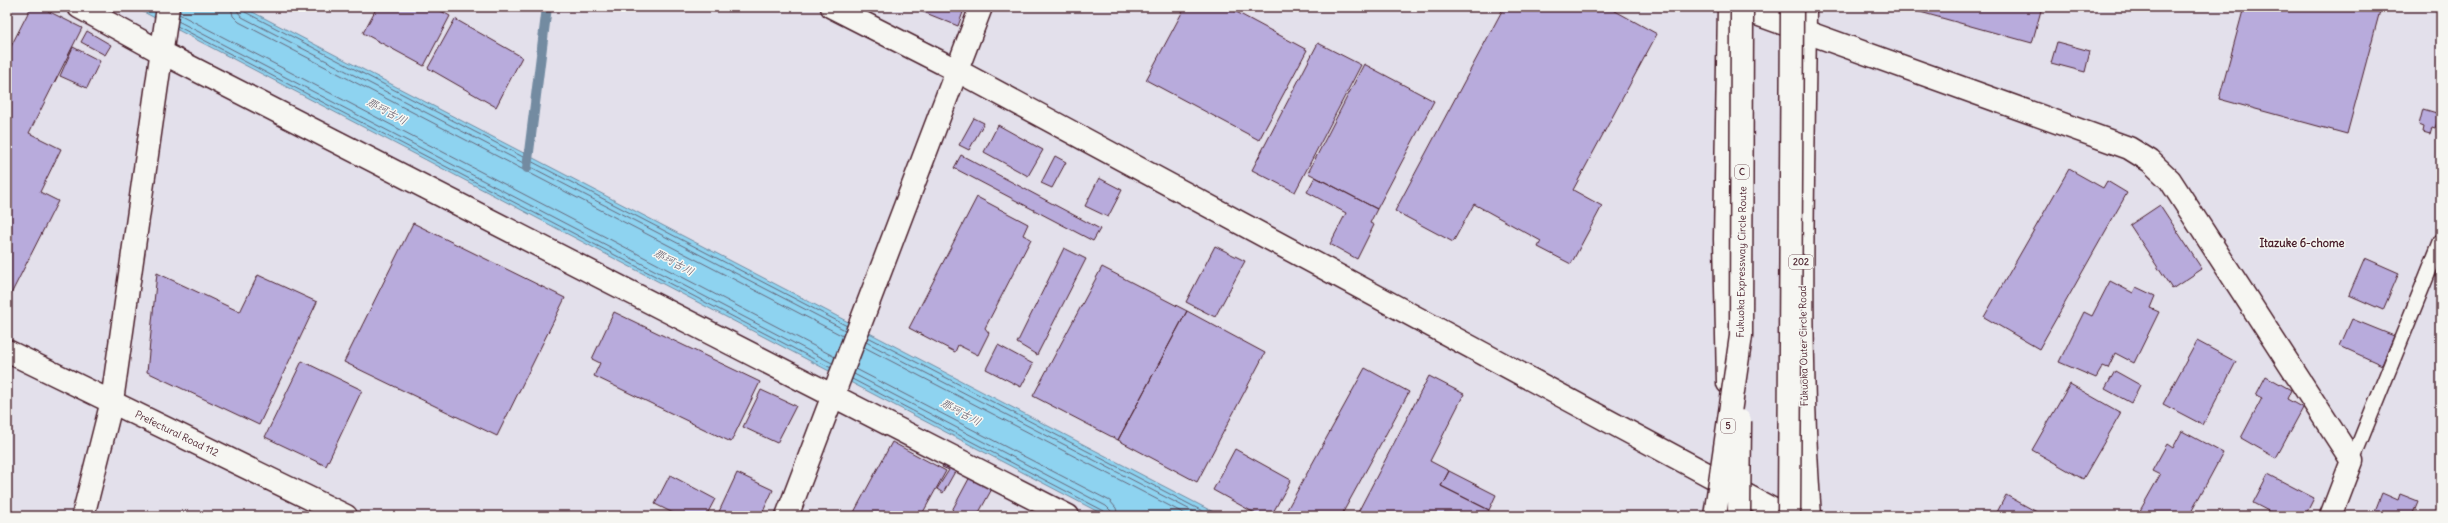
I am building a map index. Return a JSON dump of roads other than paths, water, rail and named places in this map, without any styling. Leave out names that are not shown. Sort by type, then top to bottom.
[{"type":"main road","points":[[79,7],[161,52],[1068,516]]},
{"type":"main road","points":[[83,516],[112,401],[168,7]]},
{"type":"main road","points":[[832,7],[956,70],[1785,516]]},
{"type":"main road","points":[[787,516],[981,7]]},
{"type":"main road","points":[[1729,7],[1725,238],[1730,516]]},
{"type":"main road","points":[[1737,7],[2129,148],[2150,161],[2170,180],[2352,461],[2331,516]]},
{"type":"main road","name":"Fukuoka Expressway Circle Route","points":[[1715,516],[1741,336],[1742,7]]},
{"type":"main road","points":[[1789,516],[1792,7]]},
{"type":"main road","name":"Fukuoka Outer Circle Road","points":[[1805,7],[1801,253],[1804,436],[1810,516]]},
{"type":"main road","points":[[1739,516],[1741,336]]},
{"type":"main road","name":"Prefectural Road 112","points":[[7,351],[346,516]]},
{"type":"lane","points":[[2352,461],[2441,241]]},
{"type":"water","name":"那珂古川","points":[[134,7],[243,7],[1221,516],[1106,516]]},
{"type":"waterway","points":[[527,168],[547,7]]},
{"type":"district","name":"Itazuke 6-chome","points":[[2302,243]]}]
